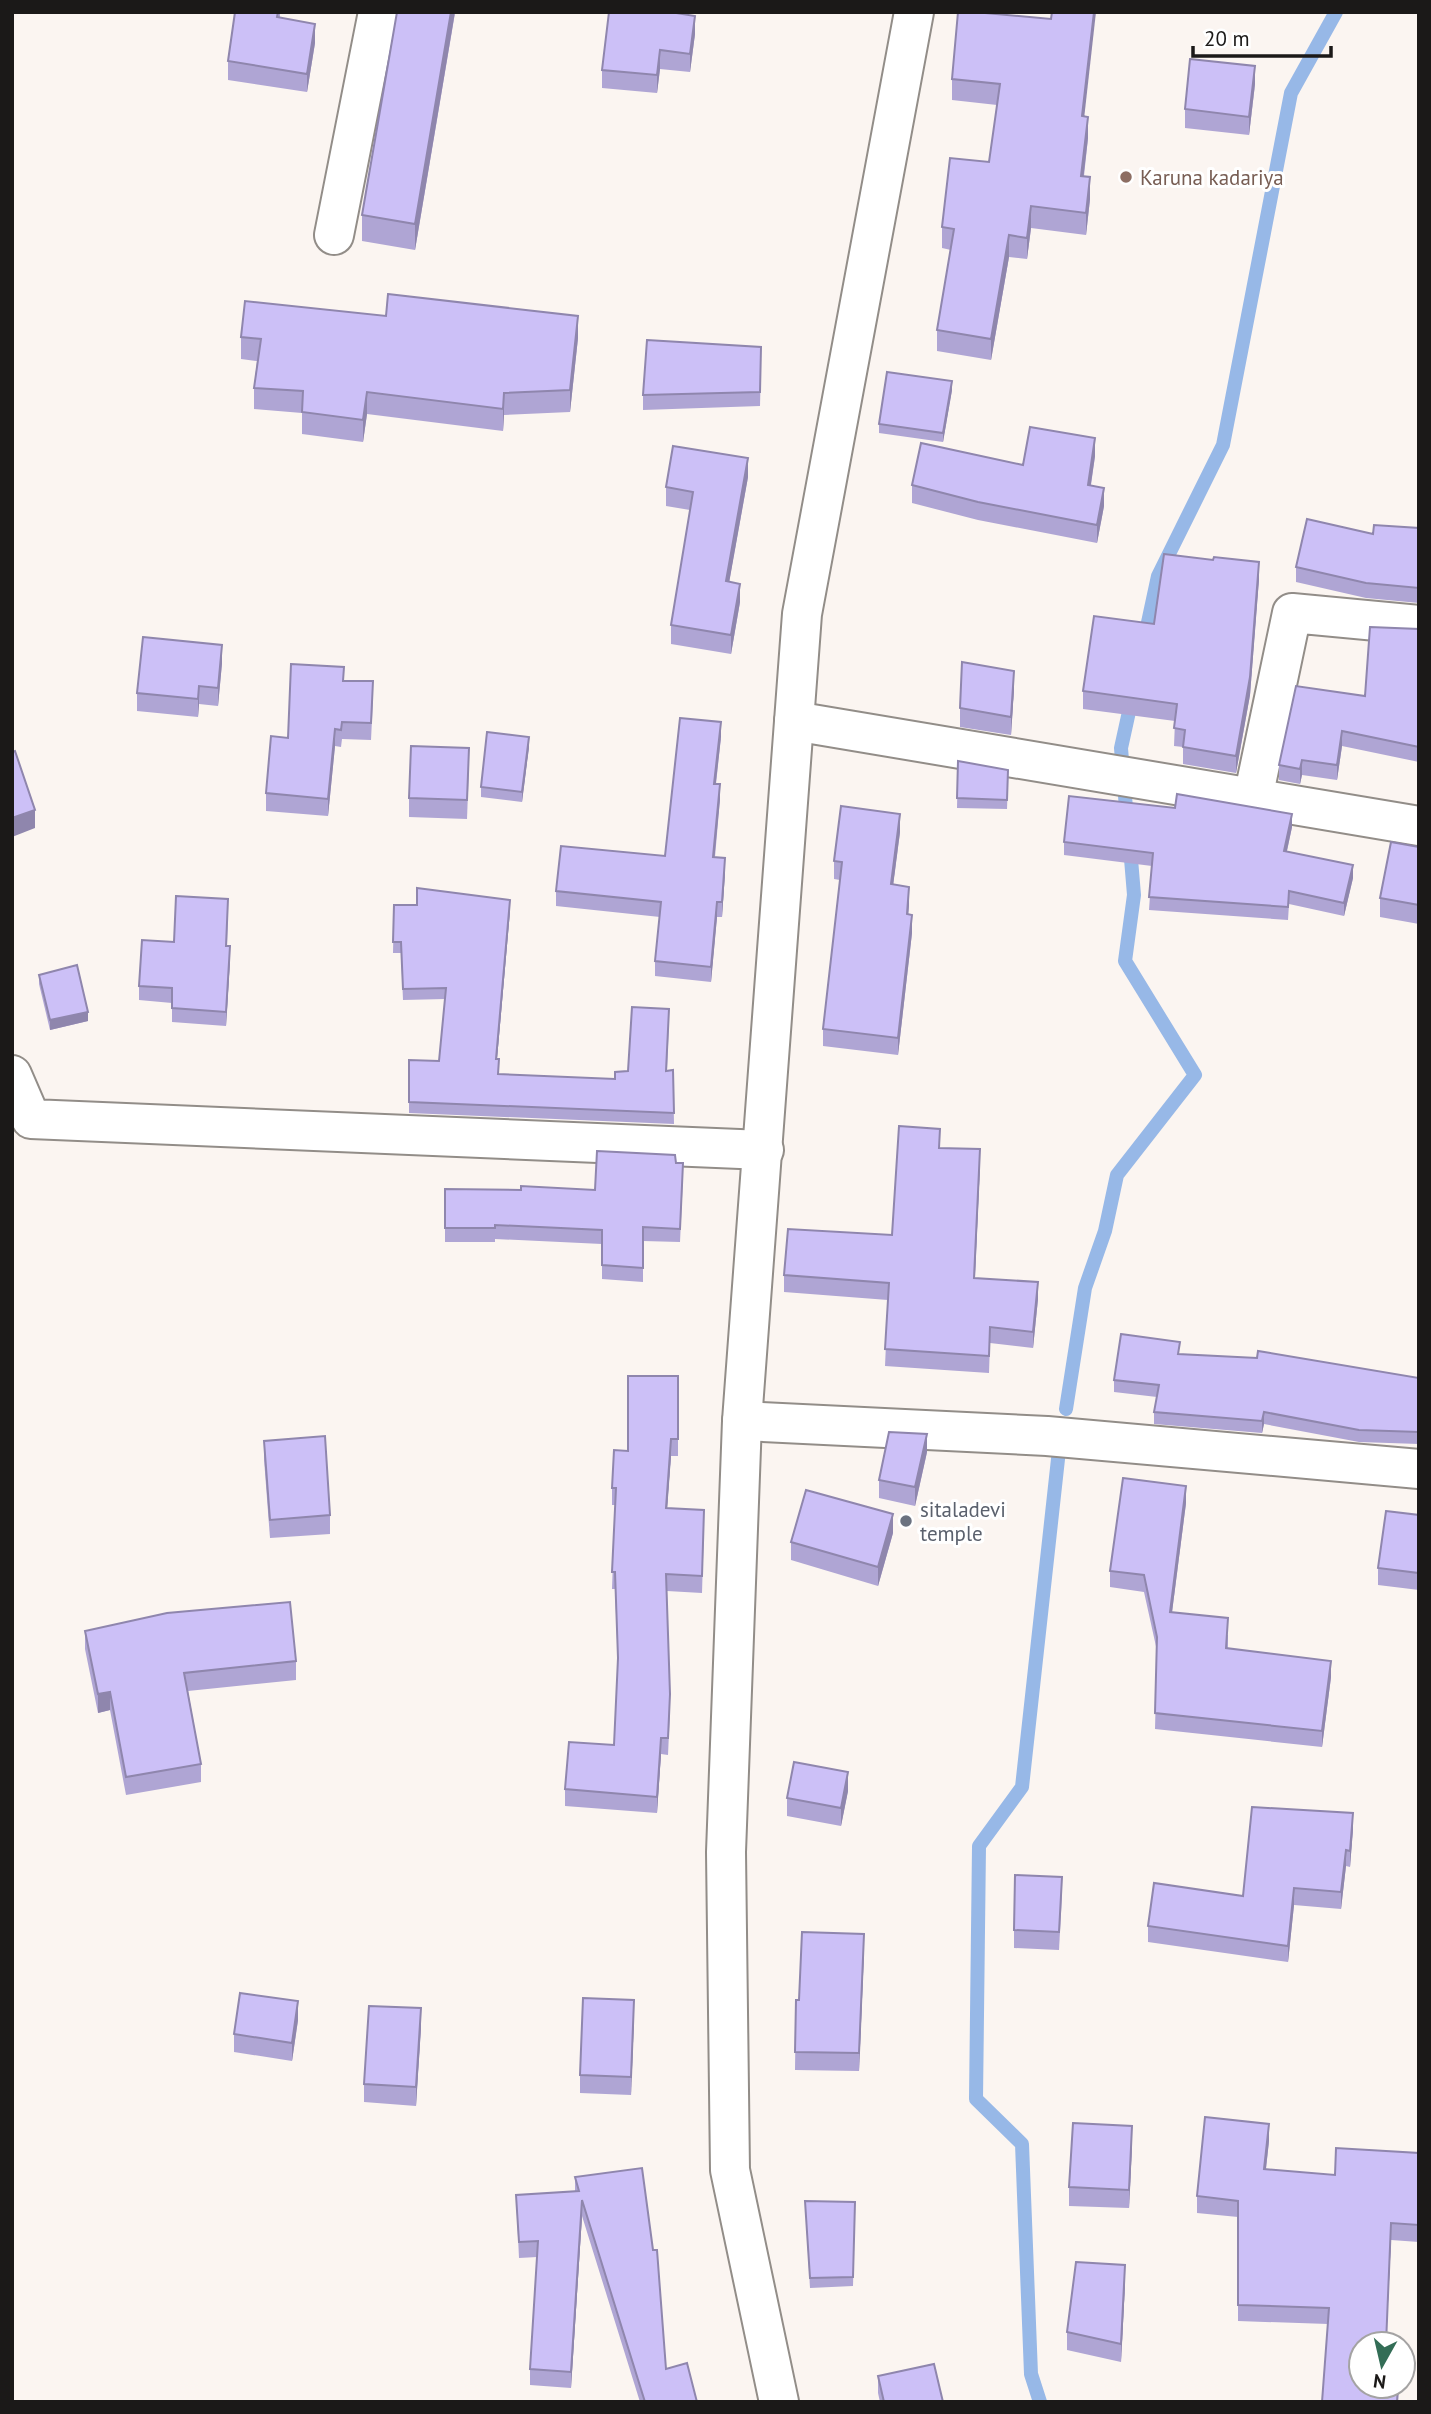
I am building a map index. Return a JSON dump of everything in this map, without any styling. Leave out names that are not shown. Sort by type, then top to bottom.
[{"type":"street","points":[[334,235],[378,12]]},
{"type":"street","points":[[779,2402],[730,2170],[726,1852],[743,1421],[802,614],[914,12]]},
{"type":"street","points":[[1253,798],[1292,613],[1419,625]]},
{"type":"street","points":[[794,721],[1419,826]]},
{"type":"street","points":[[12,1075],[22,1121],[764,1150]]},
{"type":"street","points":[[743,1421],[1047,1436],[1419,1469]]},
{"type":"building","points":[[235,12],[278,12],[277,17],[315,24],[307,74],[228,61]]},
{"type":"building","points":[[397,12],[451,12],[415,224],[362,215]]},
{"type":"building","points":[[609,12],[670,12],[695,16],[690,54],[660,50],[657,75],[602,70]]},
{"type":"building","points":[[958,12],[1051,19],[1052,12],[1094,12],[1082,116],[1088,117],[1081,176],[1090,177],[1086,213],[1031,206],[1027,238],[1009,235],[991,339],[937,330],[954,229],[942,227],[950,158],[989,162],[1000,84],[952,79]]},
{"type":"building","points":[[1190,59],[1255,66],[1249,117],[1185,109]]},
{"type":"building","points":[[388,294],[578,316],[570,390],[504,393],[503,409],[367,392],[363,420],[302,412],[303,391],[254,388],[261,339],[241,337],[245,301],[386,316]]},
{"type":"building","points":[[647,340],[761,347],[760,392],[643,395]]},
{"type":"building","points":[[887,372],[952,381],[943,433],[879,424]]},
{"type":"building","points":[[1030,427],[1095,438],[1088,485],[1104,488],[1097,525],[978,502],[912,485],[921,443],[1023,465]]},
{"type":"building","points":[[673,446],[748,458],[726,581],[740,584],[731,635],[671,625],[693,492],[666,487]]},
{"type":"building","points":[[1307,519],[1373,534],[1374,525],[1419,528],[1419,588],[1366,583],[1296,567]]},
{"type":"building","points":[[1164,554],[1259,562],[1250,677],[1236,756],[1183,747],[1185,730],[1174,728],[1177,704],[1083,691],[1094,616],[1154,624]]},
{"type":"building","points":[[1370,627],[1419,629],[1419,747],[1342,731],[1337,765],[1302,760],[1300,769],[1279,765],[1296,686],[1365,696]]},
{"type":"building","points":[[143,637],[222,645],[218,688],[199,686],[198,699],[137,693]]},
{"type":"building","points":[[962,662],[1014,671],[1011,717],[960,708]]},
{"type":"building","points":[[291,664],[344,667],[343,681],[373,681],[371,723],[342,722],[341,730],[335,729],[328,799],[266,793],[271,736],[288,738]]},
{"type":"building","points":[[680,718],[721,722],[714,784],[720,784],[713,857],[725,858],[722,902],[717,902],[711,967],[655,961],[661,902],[556,891],[561,846],[665,856]]},
{"type":"building","points":[[487,732],[529,737],[522,792],[481,787]]},
{"type":"building","points":[[411,746],[469,748],[467,800],[409,798]]},
{"type":"building","points":[[15,751],[35,810],[12,818],[12,752]]},
{"type":"building","points":[[958,761],[1008,770],[1007,800],[957,798]]},
{"type":"building","points":[[1177,794],[1292,814],[1284,851],[1353,865],[1344,903],[1289,891],[1288,907],[1149,897],[1153,853],[1064,842],[1069,796],[1175,808]]},
{"type":"building","points":[[841,806],[900,814],[891,884],[909,887],[907,914],[912,915],[898,1038],[823,1029],[842,862],[834,861]]},
{"type":"building","points":[[1391,842],[1419,847],[1419,905],[1380,898]]},
{"type":"building","points":[[417,888],[510,900],[496,1059],[499,1059],[498,1074],[615,1079],[615,1072],[628,1071],[632,1007],[669,1009],[666,1071],[673,1070],[674,1113],[409,1102],[409,1060],[439,1061],[446,988],[403,989],[401,942],[393,942],[394,905],[417,905]]},
{"type":"building","points":[[176,896],[228,899],[226,946],[230,946],[226,1012],[172,1008],[172,988],[139,986],[142,940],[174,942]]},
{"type":"building","points":[[77,965],[88,1012],[50,1020],[39,975]]},
{"type":"building","points":[[899,1126],[940,1129],[939,1148],[980,1149],[974,1278],[1038,1282],[1033,1332],[990,1327],[989,1356],[885,1349],[889,1283],[784,1275],[788,1229],[892,1235]]},
{"type":"building","points":[[597,1151],[675,1155],[676,1163],[683,1163],[680,1229],[643,1227],[643,1268],[602,1265],[602,1230],[495,1225],[495,1228],[445,1228],[445,1189],[521,1190],[521,1186],[595,1190]]},
{"type":"building","points":[[1121,1334],[1180,1342],[1178,1354],[1257,1358],[1258,1351],[1419,1378],[1419,1432],[1359,1430],[1264,1412],[1262,1421],[1154,1412],[1159,1385],[1114,1380]]},
{"type":"building","points":[[628,1376],[678,1376],[678,1439],[671,1439],[666,1508],[704,1510],[702,1576],[666,1574],[670,1694],[668,1738],[661,1738],[657,1797],[565,1789],[569,1742],[614,1745],[618,1658],[615,1572],[612,1572],[616,1488],[612,1488],[614,1450],[628,1451]]},
{"type":"building","points":[[889,1432],[927,1434],[915,1487],[879,1480]]},
{"type":"building","points":[[325,1436],[330,1515],[270,1520],[264,1441]]},
{"type":"building","points":[[1123,1478],[1186,1486],[1170,1612],[1228,1618],[1226,1648],[1331,1661],[1322,1731],[1155,1713],[1157,1637],[1144,1575],[1110,1571]]},
{"type":"building","points":[[806,1490],[893,1514],[878,1567],[791,1542]]},
{"type":"building","points":[[1386,1511],[1419,1515],[1419,1573],[1378,1568]]},
{"type":"building","points":[[290,1602],[296,1661],[184,1673],[201,1764],[126,1777],[110,1692],[98,1694],[85,1631],[167,1613]]},
{"type":"building","points":[[794,1762],[848,1772],[841,1808],[787,1798]]},
{"type":"building","points":[[1252,1807],[1353,1813],[1350,1851],[1346,1850],[1341,1892],[1294,1888],[1288,1946],[1148,1926],[1154,1883],[1243,1896]]},
{"type":"building","points":[[1015,1875],[1062,1877],[1059,1932],[1014,1930]]},
{"type":"building","points":[[802,1932],[864,1934],[859,2053],[795,2052]]},
{"type":"building","points":[[240,1993],[298,2001],[292,2043],[234,2034]]},
{"type":"building","points":[[583,1998],[634,2000],[631,2077],[580,2075]]},
{"type":"building","points":[[369,2006],[421,2008],[416,2087],[364,2084]]},
{"type":"building","points":[[1205,2117],[1269,2124],[1264,2169],[1335,2175],[1336,2148],[1419,2153],[1419,2225],[1391,2223],[1387,2330],[1347,2330],[1347,2400],[1397,2402],[1322,2402],[1329,2308],[1238,2305],[1238,2201],[1197,2196]]},
{"type":"building","points":[[1073,2123],[1132,2126],[1129,2190],[1069,2187]]},
{"type":"building","points":[[642,2168],[653,2250],[657,2250],[666,2369],[687,2363],[697,2402],[645,2402],[582,2200],[571,2372],[530,2369],[538,2241],[519,2242],[516,2195],[579,2191],[575,2177]]},
{"type":"building","points":[[805,2201],[855,2202],[853,2277],[810,2278]]},
{"type":"building","points":[[1076,2262],[1125,2265],[1121,2344],[1067,2332]]},
{"type":"building","points":[[934,2364],[943,2402],[884,2402],[878,2376]]},
{"type":"waterway","points":[[1144,641],[1158,576],[1223,445],[1291,93],[1336,12]]},
{"type":"waterway","points":[[1127,820],[1121,748],[1132,698]]},
{"type":"waterway","points":[[1066,1409],[1085,1288],[1105,1231],[1117,1175],[1195,1075],[1125,961],[1134,895],[1130,847]]},
{"type":"waterway","points":[[1040,2402],[1031,2374],[1022,2144],[976,2099],[979,1846],[1022,1787],[1059,1450]]},
{"type":"place","name":"Karuna kadariya","points":[[1126,177]]},
{"type":"place","name":"sitaladevi temple","points":[[906,1521]]}]
